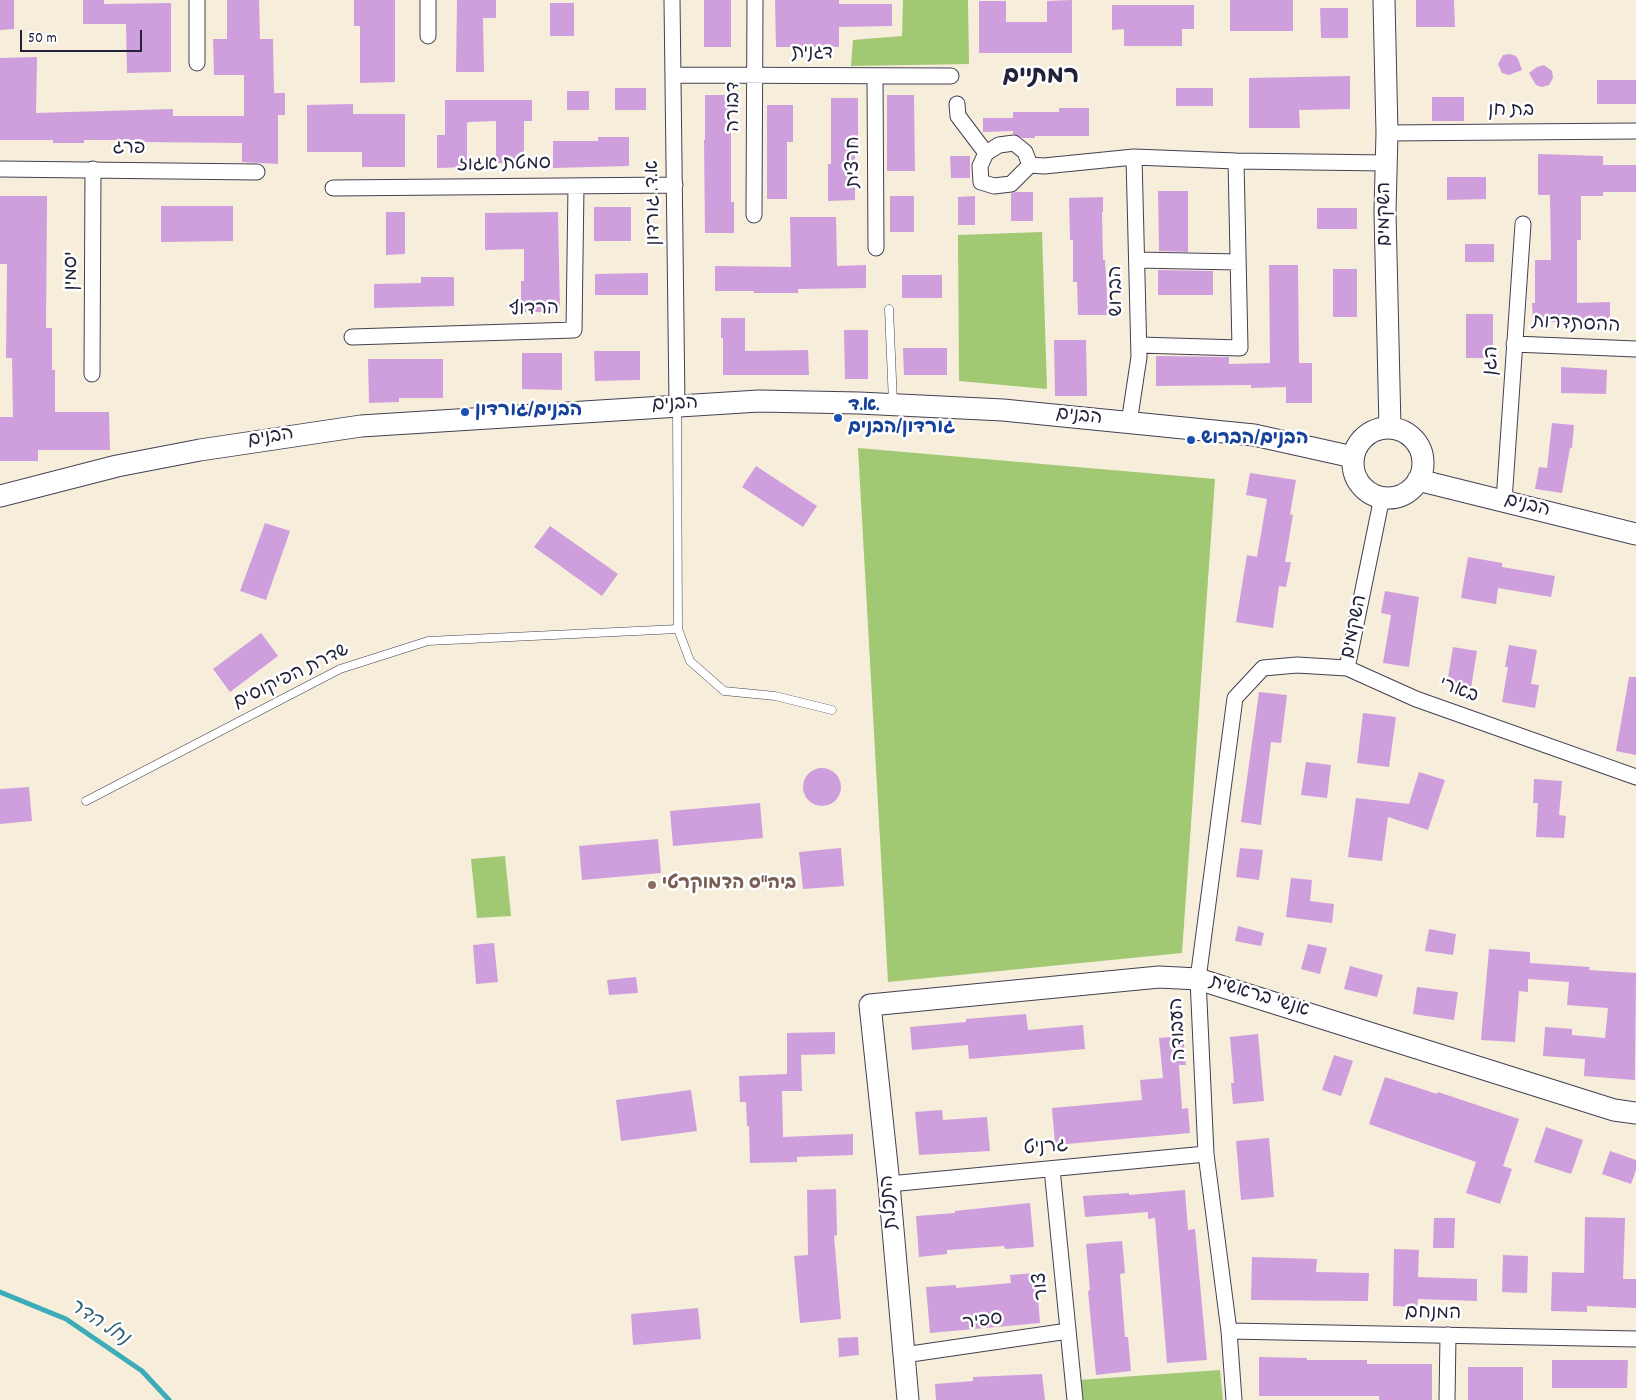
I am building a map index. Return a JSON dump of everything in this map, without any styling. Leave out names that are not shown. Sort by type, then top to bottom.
[{"type":"street","points":[[197,0],[197,63]]},
{"type":"street","points":[[428,0],[428,36]]},
{"type":"street","name":"א.ד. גורדון","points":[[672,0],[677,405]]},
{"type":"street","name":"דבורה","points":[[754,215],[755,0]]},
{"type":"street","name":"השקמים","points":[[1384,0],[1390,428]]},
{"type":"street","name":"דגנית","points":[[673,75],[951,76]]},
{"type":"street","name":"חרצית","points":[[875,76],[876,248]]},
{"type":"street","points":[[957,104],[958,116],[986,153]]},
{"type":"street","name":"בת חן","points":[[1387,134],[1636,132]]},
{"type":"street","points":[[1030,165],[1025,152],[1014,143],[998,145],[986,153],[980,166],[981,182],[994,186],[1011,184],[1030,165],[1044,166],[1134,157],[1236,161],[1386,163]]},
{"type":"street","name":"הברוש","points":[[1129,423],[1139,357],[1134,157]]},
{"type":"street","points":[[1139,345],[1240,348],[1236,161]]},
{"type":"street","name":"פרג","points":[[0,169],[258,172]]},
{"type":"street","name":"יסמין","points":[[92,374],[93,169]]},
{"type":"street","name":"סמטת אגוז","points":[[333,188],[674,185]]},
{"type":"street","name":"הרדוף","points":[[352,337],[574,330],[576,186]]},
{"type":"street","name":"הגן","points":[[1504,501],[1523,224]]},
{"type":"street","points":[[1137,260],[1238,262]]},
{"type":"street","name":"ההסתדרות","points":[[1514,344],[1636,349]]},
{"type":"street","name":"הבנים","points":[[0,496],[117,466],[209,449],[361,426],[759,401],[1003,410],[1254,435],[1353,457]]},
{"type":"street","points":[[1390,428],[1401,430],[1411,437],[1418,446],[1422,457],[1422,468],[1418,480],[1412,488],[1403,494],[1393,497],[1382,497],[1372,494],[1356,479],[1353,457],[1356,447],[1370,432],[1390,428]]},
{"type":"street","name":"הבנים","points":[[1418,480],[1636,534]]},
{"type":"street","name":"השקמים","points":[[1347,668],[1382,497]]},
{"type":"street","name":"בארי","points":[[1263,668],[1297,666],[1347,668],[1416,699],[1636,777]]},
{"type":"street","name":"העבודה","points":[[1234,1400],[1230,1331],[1206,1154],[1198,979],[1235,698],[1263,668]]},
{"type":"street","name":"אנשי בראשית","points":[[870,1005],[1159,977],[1198,979],[1614,1110],[1636,1113]]},
{"type":"street","name":"התכלת","points":[[870,1005],[889,1184],[908,1400]]},
{"type":"street","name":"גרניט","points":[[889,1184],[1206,1154]]},
{"type":"street","name":"צור","points":[[1052,1169],[1075,1400]]},
{"type":"street","name":"ספיר","points":[[904,1355],[1068,1331]]},
{"type":"street","name":"המנחם","points":[[1230,1331],[1636,1339]]},
{"type":"street","points":[[1447,1400],[1448,1336]]},
{"type":"lane","points":[[889,309],[893,405]]},
{"type":"lane","points":[[677,405],[678,629],[690,661],[724,692],[775,696],[832,710]]},
{"type":"lane","name":"שדרת הפיקוסים","points":[[86,801],[340,670],[428,641],[678,629]]},
{"type":"green space","points":[[903,0],[968,0],[969,64],[851,66],[853,40],[902,36]]},
{"type":"green space","points":[[1042,232],[1047,389],[959,381],[958,235]]},
{"type":"green space","points":[[858,448],[1215,479],[1182,953],[888,982]]},
{"type":"green space","points":[[505,856],[511,916],[477,918],[471,859]]},
{"type":"green space","points":[[1220,1370],[1223,1400],[1080,1400],[1079,1380]]},
{"type":"building","points":[[0,0],[14,0],[14,29],[0,30]]},
{"type":"building","points":[[83,0],[104,0],[104,4],[171,3],[171,72],[127,73],[126,24],[83,24]]},
{"type":"building","points":[[227,0],[259,0],[260,39],[273,39],[274,93],[285,93],[285,115],[278,115],[278,164],[242,162],[242,143],[84,140],[84,143],[53,143],[53,140],[0,140],[0,58],[37,57],[36,113],[173,109],[173,116],[244,116],[244,75],[214,75],[213,39],[227,39]]},
{"type":"building","points":[[354,0],[395,0],[395,82],[360,83],[360,26],[354,26]]},
{"type":"building","points":[[457,0],[496,0],[496,18],[483,18],[484,72],[456,72]]},
{"type":"building","points":[[704,0],[731,0],[731,47],[704,47]]},
{"type":"building","points":[[775,0],[839,0],[839,4],[892,4],[892,26],[839,27],[839,47],[776,47]]},
{"type":"building","points":[[1072,0],[1072,53],[979,53],[979,1],[1006,1],[1006,22],[1047,22],[1047,1]]},
{"type":"building","points":[[1230,0],[1293,0],[1293,31],[1230,31]]},
{"type":"building","points":[[1416,0],[1454,0],[1455,27],[1416,27]]},
{"type":"building","points":[[550,3],[574,3],[574,36],[550,36]]},
{"type":"building","points":[[1112,5],[1194,5],[1194,29],[1182,29],[1182,46],[1124,46],[1124,29],[1112,30]]},
{"type":"building","points":[[1320,8],[1348,8],[1348,38],[1321,38]]},
{"type":"building","points":[[1510,54],[1516,56],[1522,70],[1509,75],[1502,73],[1498,64],[1503,55]]},
{"type":"building","points":[[1544,65],[1552,71],[1553,78],[1549,85],[1542,87],[1536,85],[1529,73],[1537,67]]},
{"type":"building","points":[[1350,76],[1350,109],[1299,110],[1300,128],[1249,128],[1249,78]]},
{"type":"building","points":[[1597,80],[1636,80],[1636,104],[1597,104]]},
{"type":"building","points":[[615,88],[646,88],[646,110],[615,110]]},
{"type":"building","points":[[1176,88],[1213,88],[1213,106],[1176,106]]},
{"type":"building","points":[[567,91],[589,91],[589,110],[567,110]]},
{"type":"building","points":[[705,95],[731,95],[731,202],[734,202],[734,233],[705,233]]},
{"type":"building","points":[[887,95],[914,95],[915,171],[887,171]]},
{"type":"building","points":[[1432,97],[1464,97],[1464,121],[1432,121]]},
{"type":"building","points":[[831,98],[858,98],[858,141],[855,141],[855,200],[828,201],[828,164],[831,164]]},
{"type":"building","points":[[445,100],[532,100],[532,121],[524,121],[524,163],[496,163],[496,121],[469,122],[467,123],[467,167],[437,168],[437,135],[445,135]]},
{"type":"building","points":[[353,104],[353,114],[405,114],[405,167],[362,167],[362,152],[307,152],[307,105]]},
{"type":"building","points":[[767,105],[793,105],[793,142],[787,142],[787,199],[767,199]]},
{"type":"building","points":[[1059,108],[1089,108],[1089,136],[1035,136],[1035,138],[1023,138],[1013,134],[1013,131],[983,132],[983,118],[1013,118],[1013,112],[1059,112]]},
{"type":"building","points":[[598,137],[629,137],[629,166],[553,168],[553,141],[598,141]]},
{"type":"building","points":[[1538,154],[1603,156],[1603,165],[1636,165],[1636,192],[1603,192],[1603,196],[1581,196],[1581,240],[1577,240],[1577,303],[1610,302],[1610,322],[1533,322],[1532,303],[1535,303],[1535,260],[1551,260],[1550,195],[1538,195]]},
{"type":"building","points":[[950,156],[970,156],[970,178],[951,178]]},
{"type":"building","points":[[1447,177],[1486,177],[1486,199],[1447,200]]},
{"type":"building","points":[[1158,191],[1188,191],[1188,252],[1159,251]]},
{"type":"building","points":[[1033,192],[1033,221],[1011,221],[1011,193]]},
{"type":"building","points":[[0,196],[47,196],[46,328],[52,328],[55,412],[109,412],[110,450],[38,450],[38,461],[0,461],[0,417],[13,417],[12,358],[6,358],[7,264],[0,264]]},
{"type":"building","points":[[890,196],[914,196],[914,232],[890,232]]},
{"type":"building","points":[[975,196],[975,225],[958,225],[958,197]]},
{"type":"building","points":[[1103,197],[1103,260],[1105,260],[1108,315],[1078,315],[1077,282],[1073,282],[1073,240],[1070,240],[1069,198]]},
{"type":"building","points":[[161,206],[233,206],[233,241],[161,242]]},
{"type":"building","points":[[594,207],[631,207],[631,241],[594,241]]},
{"type":"building","points":[[1317,208],[1357,208],[1357,229],[1317,229]]},
{"type":"building","points":[[386,212],[405,212],[405,254],[386,255]]},
{"type":"building","points":[[558,212],[560,312],[521,312],[521,281],[524,281],[524,249],[485,250],[485,213]]},
{"type":"building","points":[[790,217],[836,217],[837,266],[866,265],[866,288],[798,289],[798,293],[715,291],[715,266],[791,267]]},
{"type":"building","points":[[1465,244],[1494,244],[1494,262],[1465,262]]},
{"type":"building","points":[[1269,265],[1298,265],[1299,363],[1312,363],[1312,403],[1286,403],[1286,387],[1251,388],[1251,385],[1156,386],[1156,356],[1229,357],[1229,364],[1270,363]]},
{"type":"building","points":[[1333,269],[1357,269],[1357,317],[1333,317]]},
{"type":"building","points":[[1158,270],[1213,271],[1213,295],[1158,295]]},
{"type":"building","points":[[648,273],[648,295],[595,295],[595,274]]},
{"type":"building","points":[[902,275],[942,275],[942,298],[902,298]]},
{"type":"building","points":[[421,277],[454,277],[454,306],[374,308],[374,284],[421,283]]},
{"type":"building","points":[[1466,314],[1493,314],[1493,358],[1466,358]]},
{"type":"building","points":[[721,318],[745,318],[745,351],[808,350],[809,375],[723,375]]},
{"type":"building","points":[[844,330],[868,330],[868,379],[845,379]]},
{"type":"building","points":[[1054,340],[1086,340],[1087,396],[1055,396]]},
{"type":"building","points":[[903,348],[947,348],[947,375],[904,375]]},
{"type":"building","points":[[594,351],[640,351],[640,380],[595,381]]},
{"type":"building","points":[[522,353],[562,353],[562,390],[522,389]]},
{"type":"building","points":[[368,359],[443,359],[443,398],[399,398],[399,402],[369,403]]},
{"type":"building","points":[[1561,367],[1607,370],[1606,394],[1561,393]]},
{"type":"building","points":[[1552,423],[1574,425],[1572,448],[1570,448],[1562,493],[1535,489],[1539,467],[1547,468]]},
{"type":"building","points":[[756,466],[817,506],[803,527],[742,487]]},
{"type":"building","points":[[1250,473],[1296,480],[1290,514],[1293,515],[1285,562],[1291,562],[1286,587],[1279,586],[1273,628],[1236,622],[1247,555],[1257,557],[1267,499],[1246,495]]},
{"type":"building","points":[[265,523],[290,531],[266,600],[240,591]]},
{"type":"building","points":[[550,526],[618,574],[602,596],[534,547]]},
{"type":"building","points":[[1468,557],[1502,563],[1502,567],[1555,576],[1551,597],[1498,588],[1496,604],[1461,598]]},
{"type":"building","points":[[1385,591],[1419,597],[1409,667],[1383,663],[1391,615],[1381,613]]},
{"type":"building","points":[[261,633],[278,656],[230,692],[213,669]]},
{"type":"building","points":[[1509,645],[1537,650],[1531,684],[1539,685],[1535,708],[1502,702],[1508,667],[1505,667]]},
{"type":"building","points":[[1453,647],[1477,651],[1471,688],[1447,684]]},
{"type":"building","points":[[1629,677],[1636,677],[1636,755],[1616,751]]},
{"type":"building","points":[[1259,692],[1287,695],[1281,743],[1271,742],[1261,825],[1241,822]]},
{"type":"building","points":[[1363,713],[1396,717],[1389,767],[1357,763]]},
{"type":"building","points":[[1306,762],[1331,765],[1327,798],[1301,795]]},
{"type":"building","points":[[822,768],[836,773],[841,787],[836,801],[822,806],[808,801],[803,787],[808,773]]},
{"type":"building","points":[[1419,772],[1445,780],[1428,830],[1388,817],[1382,861],[1348,857],[1356,798],[1409,804]]},
{"type":"building","points":[[1534,779],[1562,781],[1559,815],[1566,816],[1564,838],[1536,837],[1538,803],[1533,803]]},
{"type":"building","points":[[29,787],[32,821],[0,824],[0,789]]},
{"type":"building","points":[[760,803],[763,838],[673,846],[670,811]]},
{"type":"building","points":[[658,839],[661,873],[582,880],[579,846]]},
{"type":"building","points":[[841,848],[844,886],[803,889],[799,852]]},
{"type":"building","points":[[1240,848],[1263,850],[1259,880],[1236,877]]},
{"type":"building","points":[[1291,878],[1312,880],[1310,901],[1334,904],[1332,923],[1286,917]]},
{"type":"building","points":[[1238,926],[1264,933],[1261,946],[1235,941]]},
{"type":"building","points":[[1429,929],[1456,934],[1453,955],[1425,951]]},
{"type":"building","points":[[494,943],[498,982],[476,984],[473,945]]},
{"type":"building","points":[[1308,944],[1327,948],[1320,974],[1301,969]]},
{"type":"building","points":[[1489,949],[1530,952],[1530,963],[1590,967],[1589,970],[1636,973],[1635,1080],[1584,1076],[1585,1059],[1543,1056],[1545,1027],[1572,1029],[1572,1035],[1605,1038],[1608,1008],[1567,1005],[1569,982],[1528,979],[1528,992],[1519,991],[1515,1042],[1481,1040]]},
{"type":"building","points":[[1350,966],[1383,975],[1377,997],[1344,989]]},
{"type":"building","points":[[636,977],[638,993],[609,995],[607,980]]},
{"type":"building","points":[[1417,987],[1458,992],[1454,1020],[1413,1014]]},
{"type":"building","points":[[1026,1014],[1028,1030],[1083,1025],[1085,1049],[969,1059],[968,1045],[912,1050],[910,1027],[966,1022],[966,1019]]},
{"type":"building","points":[[835,1032],[835,1054],[801,1055],[802,1091],[782,1091],[783,1137],[853,1134],[853,1155],[797,1157],[797,1162],[750,1163],[746,1102],[740,1102],[739,1076],[787,1074],[787,1033]]},
{"type":"building","points":[[1258,1034],[1264,1101],[1233,1104],[1231,1083],[1234,1083],[1230,1037]]},
{"type":"building","points":[[1183,1036],[1186,1065],[1179,1065],[1182,1109],[1188,1108],[1190,1133],[1055,1145],[1052,1108],[1142,1100],[1140,1080],[1163,1078],[1159,1038]]},
{"type":"building","points":[[1334,1055],[1353,1061],[1341,1096],[1322,1090]]},
{"type":"building","points":[[1385,1077],[1437,1094],[1438,1092],[1519,1119],[1503,1166],[1512,1169],[1500,1204],[1466,1193],[1476,1162],[1369,1124]]},
{"type":"building","points":[[691,1090],[697,1131],[621,1141],[616,1100]]},
{"type":"building","points":[[942,1110],[943,1120],[987,1117],[990,1151],[919,1155],[915,1112]]},
{"type":"building","points":[[1546,1127],[1583,1140],[1571,1174],[1534,1162]]},
{"type":"building","points":[[1269,1138],[1274,1197],[1241,1200],[1236,1141]]},
{"type":"building","points":[[1610,1151],[1636,1160],[1636,1170],[1631,1184],[1602,1174]]},
{"type":"building","points":[[836,1189],[837,1235],[834,1236],[841,1319],[800,1323],[794,1256],[808,1255],[807,1190]]},
{"type":"building","points":[[1185,1190],[1188,1230],[1195,1229],[1207,1360],[1167,1363],[1155,1218],[1148,1219],[1148,1212],[1085,1217],[1083,1196],[1129,1193],[1129,1195]]},
{"type":"building","points":[[1030,1203],[1034,1247],[1005,1249],[1004,1246],[947,1250],[947,1254],[919,1257],[916,1216]]},
{"type":"building","points":[[1585,1217],[1625,1218],[1623,1279],[1636,1279],[1636,1308],[1587,1306],[1587,1312],[1551,1311],[1552,1272],[1584,1273]]},
{"type":"building","points":[[1434,1218],[1455,1218],[1454,1248],[1433,1248]]},
{"type":"building","points":[[1122,1241],[1125,1273],[1120,1274],[1125,1337],[1128,1337],[1131,1371],[1096,1375],[1088,1291],[1090,1290],[1086,1244]]},
{"type":"building","points":[[1394,1249],[1419,1250],[1418,1277],[1477,1279],[1477,1301],[1418,1299],[1417,1307],[1393,1306]]},
{"type":"building","points":[[1503,1255],[1528,1256],[1527,1293],[1502,1292]]},
{"type":"building","points":[[1252,1257],[1317,1259],[1316,1272],[1369,1273],[1368,1301],[1251,1300]]},
{"type":"building","points":[[1036,1273],[1040,1323],[930,1333],[926,1287],[956,1285],[956,1288],[1011,1283],[1010,1275]]},
{"type":"building","points":[[698,1308],[701,1339],[633,1345],[631,1314]]},
{"type":"building","points":[[858,1337],[859,1355],[839,1357],[838,1338]]},
{"type":"building","points":[[1259,1357],[1307,1358],[1307,1360],[1367,1360],[1367,1364],[1432,1364],[1432,1400],[1379,1400],[1379,1396],[1259,1396]]},
{"type":"building","points":[[1552,1360],[1628,1360],[1627,1388],[1552,1388]]},
{"type":"building","points":[[1468,1367],[1523,1367],[1523,1400],[1468,1400]]},
{"type":"building","points":[[1042,1374],[1045,1400],[936,1400],[935,1384],[973,1381],[973,1377]]},
{"type":"waterway","name":"נחל הדר","points":[[0,1292],[66,1319],[142,1371],[169,1400]]},
{"type":"place","name":"הבנים/גורדון","points":[[465,412]]},
{"type":"place","name":"א.ד. גורדון/הבנים","points":[[838,418]]},
{"type":"place","name":"הבנים/הברוש","points":[[1191,440]]},
{"type":"place","name":"ביה\"ס הדמוקרטי","points":[[652,885]]},
{"type":"district","name":"רמתיים","points":[[1041,79]]}]
